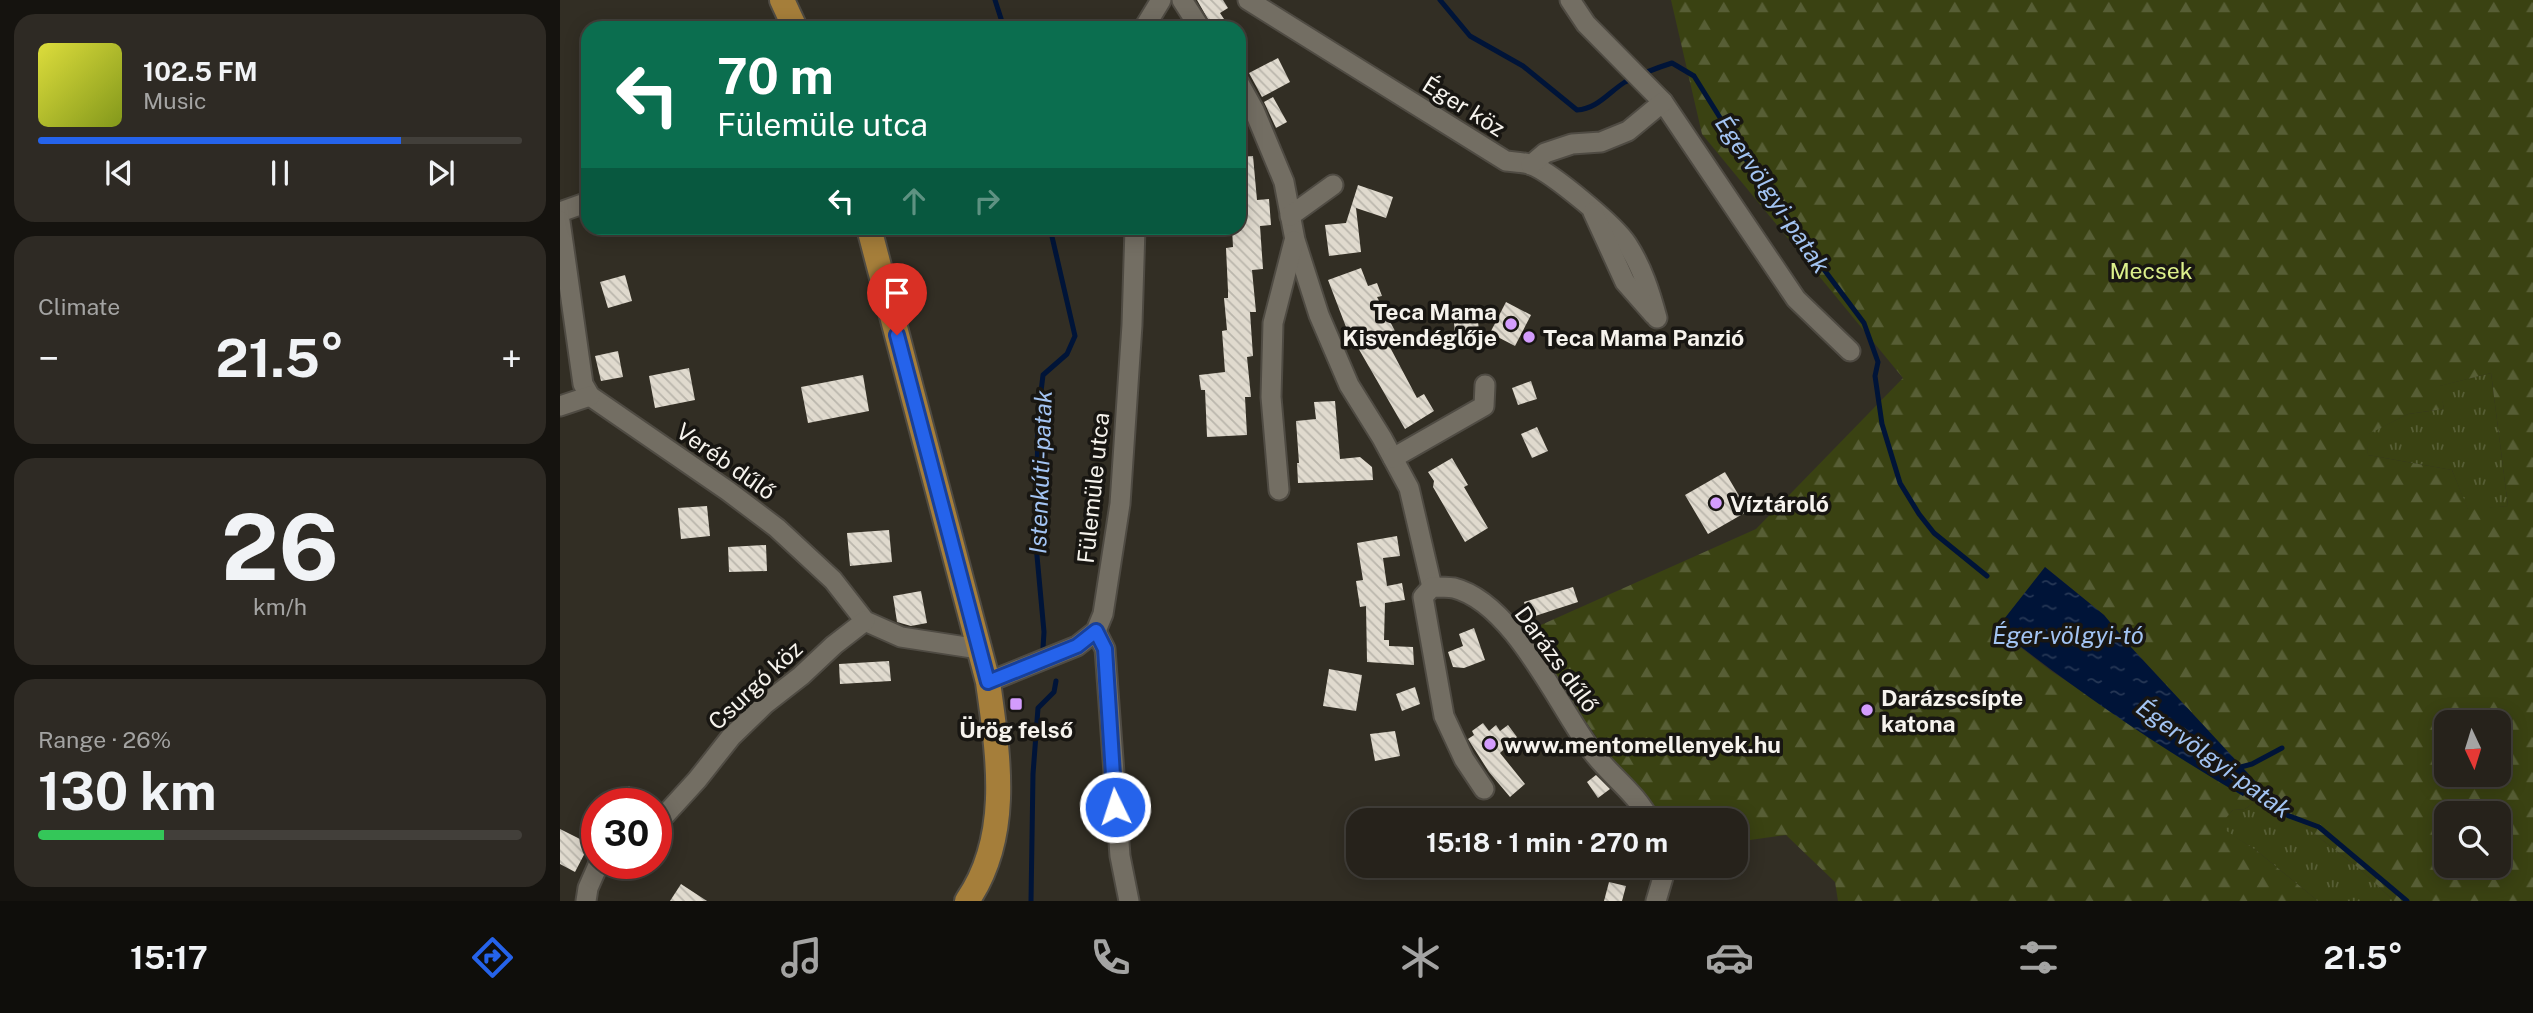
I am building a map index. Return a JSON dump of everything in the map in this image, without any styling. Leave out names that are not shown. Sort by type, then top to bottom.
[{"type":"main road","points":[[782,0],[792,21]]},
{"type":"main road","points":[[871,235],[988,682],[996,745],[998,808],[990,855],[967,901]]},
{"type":"street","points":[[1148,21],[1161,0]]},
{"type":"street","points":[[1182,0],[1196,21]]},
{"type":"street","name":"Éger köz","points":[[1248,0],[1506,161],[1531,165]]},
{"type":"street","points":[[1570,0],[1586,24],[1663,102],[1796,299],[1850,351]]},
{"type":"street","points":[[1246,96],[1284,182],[1294,240],[1319,315],[1349,385],[1409,488],[1433,587],[1423,597],[1444,716],[1464,760],[1484,789]]},
{"type":"street","points":[[1591,209],[1625,282],[1657,318],[1648,286],[1627,245],[1614,227],[1591,209],[1531,165],[1545,153],[1572,144],[1601,142],[1628,131],[1663,102]]},
{"type":"street","points":[[1290,216],[1333,185]]},
{"type":"street","points":[[560,212],[581,204]]},
{"type":"street","points":[[560,221],[583,384],[590,396],[560,406]]},
{"type":"street","name":"Fülemüle utca","points":[[1096,631],[1103,614],[1121,504],[1135,235]]},
{"type":"street","points":[[1279,490],[1271,397],[1273,323],[1294,240]]},
{"type":"street","points":[[1393,458],[1484,405],[1485,385]]},
{"type":"street","name":"Veréb dűlő","points":[[590,396],[777,528],[833,580],[865,621],[901,637],[979,649]]},
{"type":"street","name":"Darázs dűlő","points":[[1433,587],[1455,588],[1485,603],[1519,640],[1592,751],[1643,808]]},
{"type":"street","name":"Csurgó köz","points":[[672,807],[732,737],[765,704],[865,621]]},
{"type":"street","points":[[988,682],[1077,646],[1096,631],[1105,649],[1120,856],[1129,901]]},
{"type":"street","points":[[1656,901],[1663,878]]},
{"type":"street","points":[[586,901],[592,879]]},
{"type":"green space","name":"Mecsek","points":[[1671,0],[2533,0],[2533,901],[2394,901],[2361,870],[2307,828],[2272,790],[2245,809],[2233,810],[2219,826],[2257,851],[2318,901],[1838,901],[1835,882],[1786,835],[1748,840],[1748,808],[1647,808],[1523,633],[1756,529],[1903,378],[1702,134]],"holes":[[[2491,373],[2508,506],[2468,509],[2452,470],[2368,455],[2367,435],[2408,414],[2444,409],[2440,386]],[[2045,567],[2104,615],[2256,782],[2243,796],[2051,671],[1997,629]]]},
{"type":"green space","points":[[2491,373],[2508,506],[2468,510],[2452,470],[2368,455],[2366,435],[2408,414],[2444,409],[2439,386]]},
{"type":"green space","points":[[2272,790],[2307,828],[2361,870],[2394,901],[2318,901],[2257,851],[2218,826],[2233,810],[2245,809]]},
{"type":"water","name":"Éger-völgyi-tó","points":[[2045,567],[2104,615],[2256,782],[2243,796],[2117,716],[1997,628]]},
{"type":"building","points":[[1197,0],[1223,0],[1228,8],[1220,13],[1225,21],[1209,21]]},
{"type":"building","points":[[1278,58],[1290,82],[1262,97],[1249,73]]},
{"type":"building","points":[[1273,97],[1287,122],[1276,128],[1264,102]]},
{"type":"building","points":[[1246,156],[1253,156],[1257,200],[1269,199],[1271,225],[1260,226],[1263,269],[1252,270],[1256,312],[1250,312],[1253,356],[1247,357],[1251,397],[1245,397],[1247,435],[1207,437],[1205,390],[1201,390],[1199,375],[1225,372],[1222,331],[1227,330],[1224,298],[1228,298],[1226,248],[1233,247],[1232,235],[1246,235]]},
{"type":"building","points":[[1358,185],[1393,197],[1386,218],[1356,208],[1361,252],[1329,256],[1325,225],[1346,223]]},
{"type":"building","points":[[1361,268],[1368,286],[1377,283],[1382,296],[1377,297],[1395,331],[1384,336],[1417,398],[1424,394],[1434,411],[1405,429],[1346,327],[1328,280]]},
{"type":"building","points":[[625,275],[632,301],[608,308],[600,282]]},
{"type":"building","name":"Teca Mama Kisvendéglője","points":[[1506,302],[1531,315],[1515,346],[1490,333]]},
{"type":"building","points":[[1477,310],[1479,332],[1455,334],[1453,312]]},
{"type":"building","points":[[618,351],[623,377],[601,381],[595,356]]},
{"type":"building","points":[[689,368],[695,400],[655,408],[649,376]]},
{"type":"building","points":[[863,375],[869,411],[808,423],[801,387]]},
{"type":"building","points":[[1531,381],[1537,399],[1518,405],[1512,388]]},
{"type":"building","points":[[1335,401],[1340,459],[1360,457],[1372,467],[1373,480],[1298,483],[1296,421],[1316,419],[1314,402]]},
{"type":"building","points":[[1537,427],[1548,451],[1532,458],[1521,434]]},
{"type":"building","points":[[1452,458],[1468,485],[1464,487],[1488,528],[1465,542],[1433,487],[1434,481],[1428,472]]},
{"type":"building","name":"Víztároló","points":[[1725,472],[1748,511],[1708,534],[1685,495]]},
{"type":"building","points":[[707,506],[710,536],[681,539],[678,508]]},
{"type":"building","points":[[889,530],[892,562],[850,566],[847,533]]},
{"type":"building","points":[[1397,536],[1400,556],[1383,558],[1387,586],[1402,583],[1405,600],[1385,603],[1384,640],[1389,640],[1389,646],[1413,647],[1414,665],[1367,662],[1366,606],[1360,607],[1356,581],[1363,580],[1357,543]]},
{"type":"building","points":[[766,545],[767,571],[729,572],[728,547]]},
{"type":"building","points":[[1573,587],[1578,602],[1529,618],[1524,602]]},
{"type":"building","points":[[921,591],[927,623],[911,626],[897,622],[893,596]]},
{"type":"building","points":[[1474,628],[1485,660],[1464,668],[1453,667],[1448,652],[1463,646],[1459,634]]},
{"type":"building","points":[[889,661],[891,681],[840,684],[839,664]]},
{"type":"building","points":[[1329,669],[1362,675],[1356,711],[1323,706]]},
{"type":"building","points":[[1415,687],[1420,704],[1402,711],[1396,694]]},
{"type":"building","points":[[1483,723],[1489,731],[1496,725],[1500,731],[1508,725],[1517,737],[1500,753],[1525,784],[1510,797],[1489,772],[1468,739],[1474,735],[1472,731]]},
{"type":"building","points":[[1395,731],[1400,756],[1375,761],[1370,734]]},
{"type":"building","points":[[1596,775],[1610,789],[1598,798],[1587,782]]},
{"type":"building","points":[[560,829],[581,840],[581,860],[575,872],[560,864]]},
{"type":"building","points":[[1609,882],[1626,886],[1622,901],[1604,901]]},
{"type":"building","points":[[681,884],[707,901],[670,901]]},
{"type":"waterway","name":"Istenkúti-patak","points":[[995,0],[1002,21]]},
{"type":"waterway","name":"Égervölgyi-patak","points":[[1440,0],[1470,36],[1523,66],[1577,110],[1591,107],[1625,82],[1672,63],[1694,76],[1769,196],[1864,323],[1878,362],[1875,376],[1882,424],[1900,483],[1934,533],[1987,576]]},
{"type":"waterway","name":"Istenkúti-patak","points":[[1043,648],[1036,545],[1038,417],[1043,375],[1067,354],[1075,336],[1052,235]]},
{"type":"waterway","name":"Istenkúti-patak","points":[[1031,901],[1033,774],[1038,708],[1054,692],[1056,681]]},
{"type":"waterway","points":[[2237,768],[2252,764],[2282,748]]},
{"type":"waterway","name":"Égervölgyi-patak","points":[[2248,783],[2284,814],[2319,827],[2407,901]]},
{"type":"place","name":"Teca Mama Kisvendéglője","points":[[1511,324]]},
{"type":"place","name":"Teca Mama Panzió","points":[[1529,337]]},
{"type":"place","name":"Víztároló","points":[[1716,503]]},
{"type":"place","name":"Ürög felső","points":[[1016,704]]},
{"type":"place","name":"Darázscsípte katona","points":[[1867,710]]},
{"type":"place","name":"www.mentomellenyek.hu","points":[[1490,744]]},
{"type":"route","points":[[897,335],[988,682],[1077,646],[1096,631],[1105,649],[1115,807]]}]
